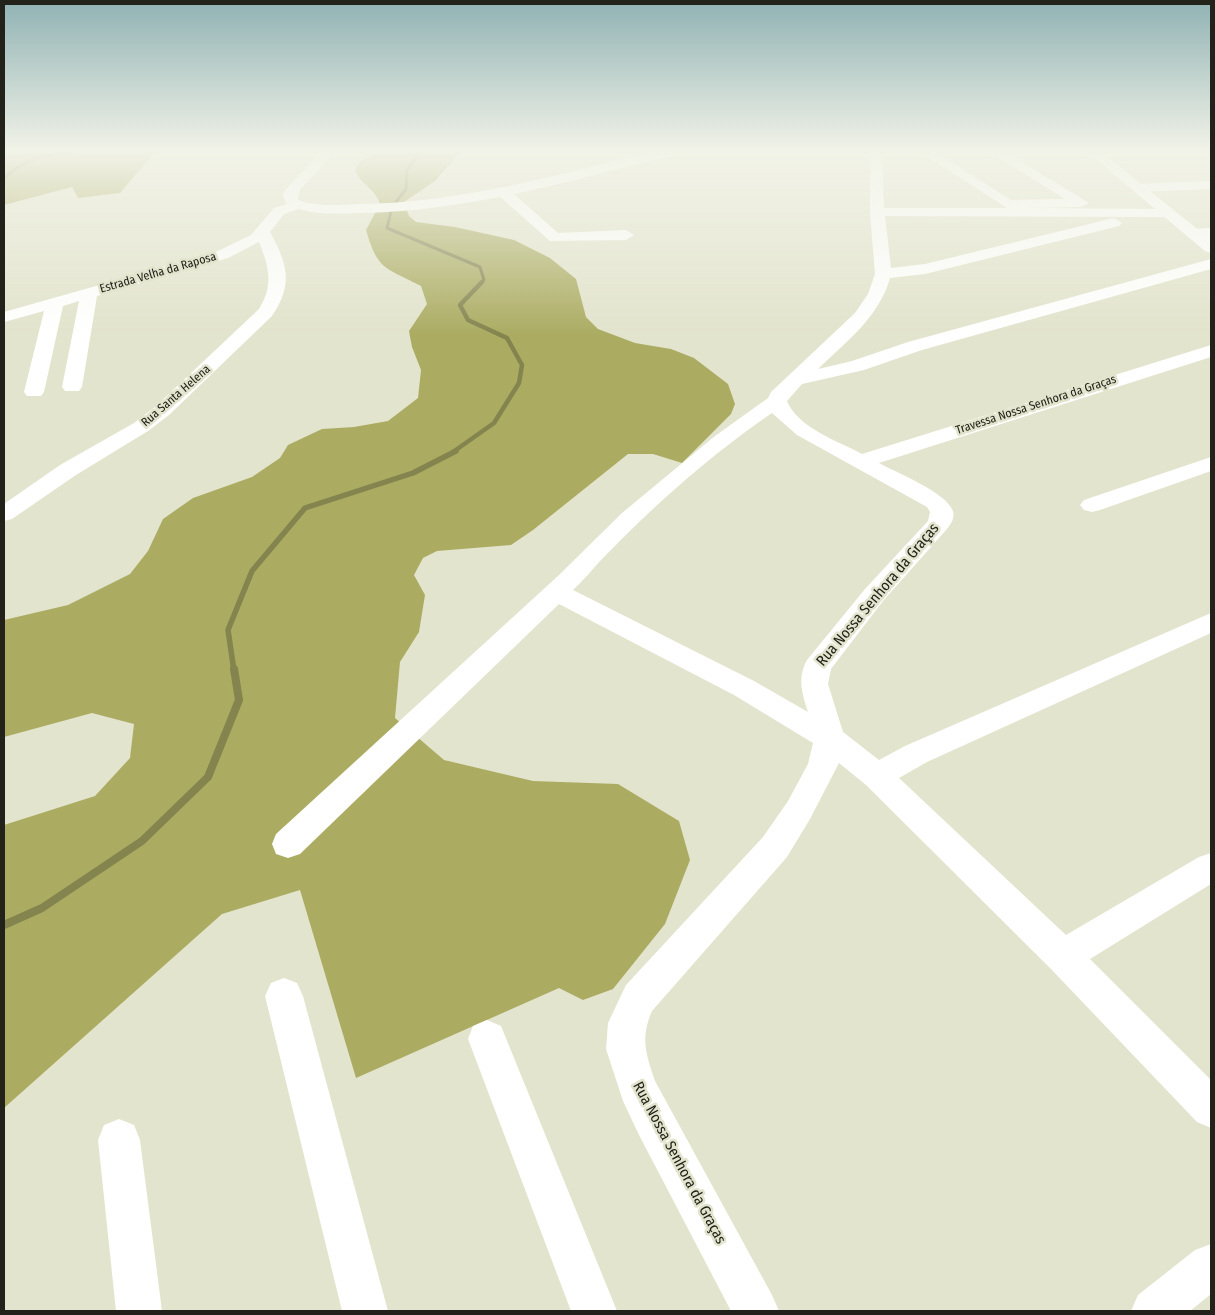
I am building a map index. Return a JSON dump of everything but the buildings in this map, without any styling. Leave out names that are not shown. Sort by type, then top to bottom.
[{"type":"street","name":"Estrada Velha da Raposa","points":[[4,317],[222,255],[248,244],[263,233],[278,212]]},
{"type":"street","points":[[526,212],[555,238],[626,234]]},
{"type":"street","points":[[288,844],[556,592],[620,527],[724,438],[777,401],[778,396],[862,317],[874,300],[883,274],[877,212]]},
{"type":"street","points":[[976,212],[1167,213],[1211,248]]},
{"type":"street","points":[[883,274],[925,269],[1131,219],[1146,213]]},
{"type":"street","name":"Rua Santa Helena","points":[[4,514],[68,470],[141,427],[162,411],[266,312],[278,292],[280,282],[263,233]]},
{"type":"street","points":[[1193,234],[1211,233]]},
{"type":"street","points":[[797,379],[857,366],[916,346],[1211,264]]},
{"type":"street","points":[[72,387],[89,293]]},
{"type":"street","points":[[34,392],[55,302]]},
{"type":"street","name":"Travessa Nossa Senhora da Graças","points":[[862,461],[1211,351]]},
{"type":"street","name":"Rua Nossa Senhora da Graças","points":[[756,1311],[653,1121],[628,1062],[625,1037],[627,1023],[639,998],[741,887],[780,839],[799,810],[823,765],[828,738],[814,684],[817,667],[874,595],[939,524],[942,518],[940,508],[931,499],[790,422],[782,414],[777,401]]},
{"type":"street","points":[[1092,505],[1211,464]]},
{"type":"street","points":[[556,592],[744,688],[828,738],[876,776],[1063,956],[1211,1108]]},
{"type":"street","points":[[876,776],[916,754],[1211,622]]},
{"type":"street","points":[[1063,956],[1211,867]]},
{"type":"street","points":[[284,996],[365,1311]]},
{"type":"street","points":[[487,1039],[594,1311]]},
{"type":"street","points":[[119,1140],[138,1311]]},
{"type":"street","points":[[1154,1311],[1211,1266]]},
{"type":"shaded area","points":[[375,212],[408,212],[416,222],[455,227],[514,240],[550,258],[576,279],[586,317],[598,329],[635,343],[671,349],[694,358],[728,384],[735,404],[731,414],[682,463],[653,454],[628,454],[533,530],[511,545],[437,551],[423,558],[414,575],[425,595],[419,632],[400,662],[395,718],[444,760],[533,781],[618,784],[679,821],[690,860],[665,924],[613,989],[583,1000],[559,988],[356,1078],[300,890],[222,914],[4,1108],[4,825],[95,796],[130,758],[134,724],[92,713],[4,737],[4,620],[68,605],[130,574],[148,551],[163,519],[193,498],[252,477],[280,458],[288,445],[322,429],[354,427],[388,421],[418,398],[421,370],[412,347],[409,331],[427,304],[421,286],[391,271],[379,261],[366,230]]},
{"type":"waterway","points":[[391,212],[387,228],[480,267],[484,280],[482,282]]},
{"type":"waterway","points":[[453,452],[494,423],[519,383],[522,365],[507,338],[468,320],[460,305],[482,282]]},
{"type":"waterway","points":[[234,671],[228,630],[252,571],[305,508],[413,473],[456,451]]},
{"type":"waterway","points":[[4,925],[42,908],[142,841],[208,777],[239,700],[234,669]]}]
